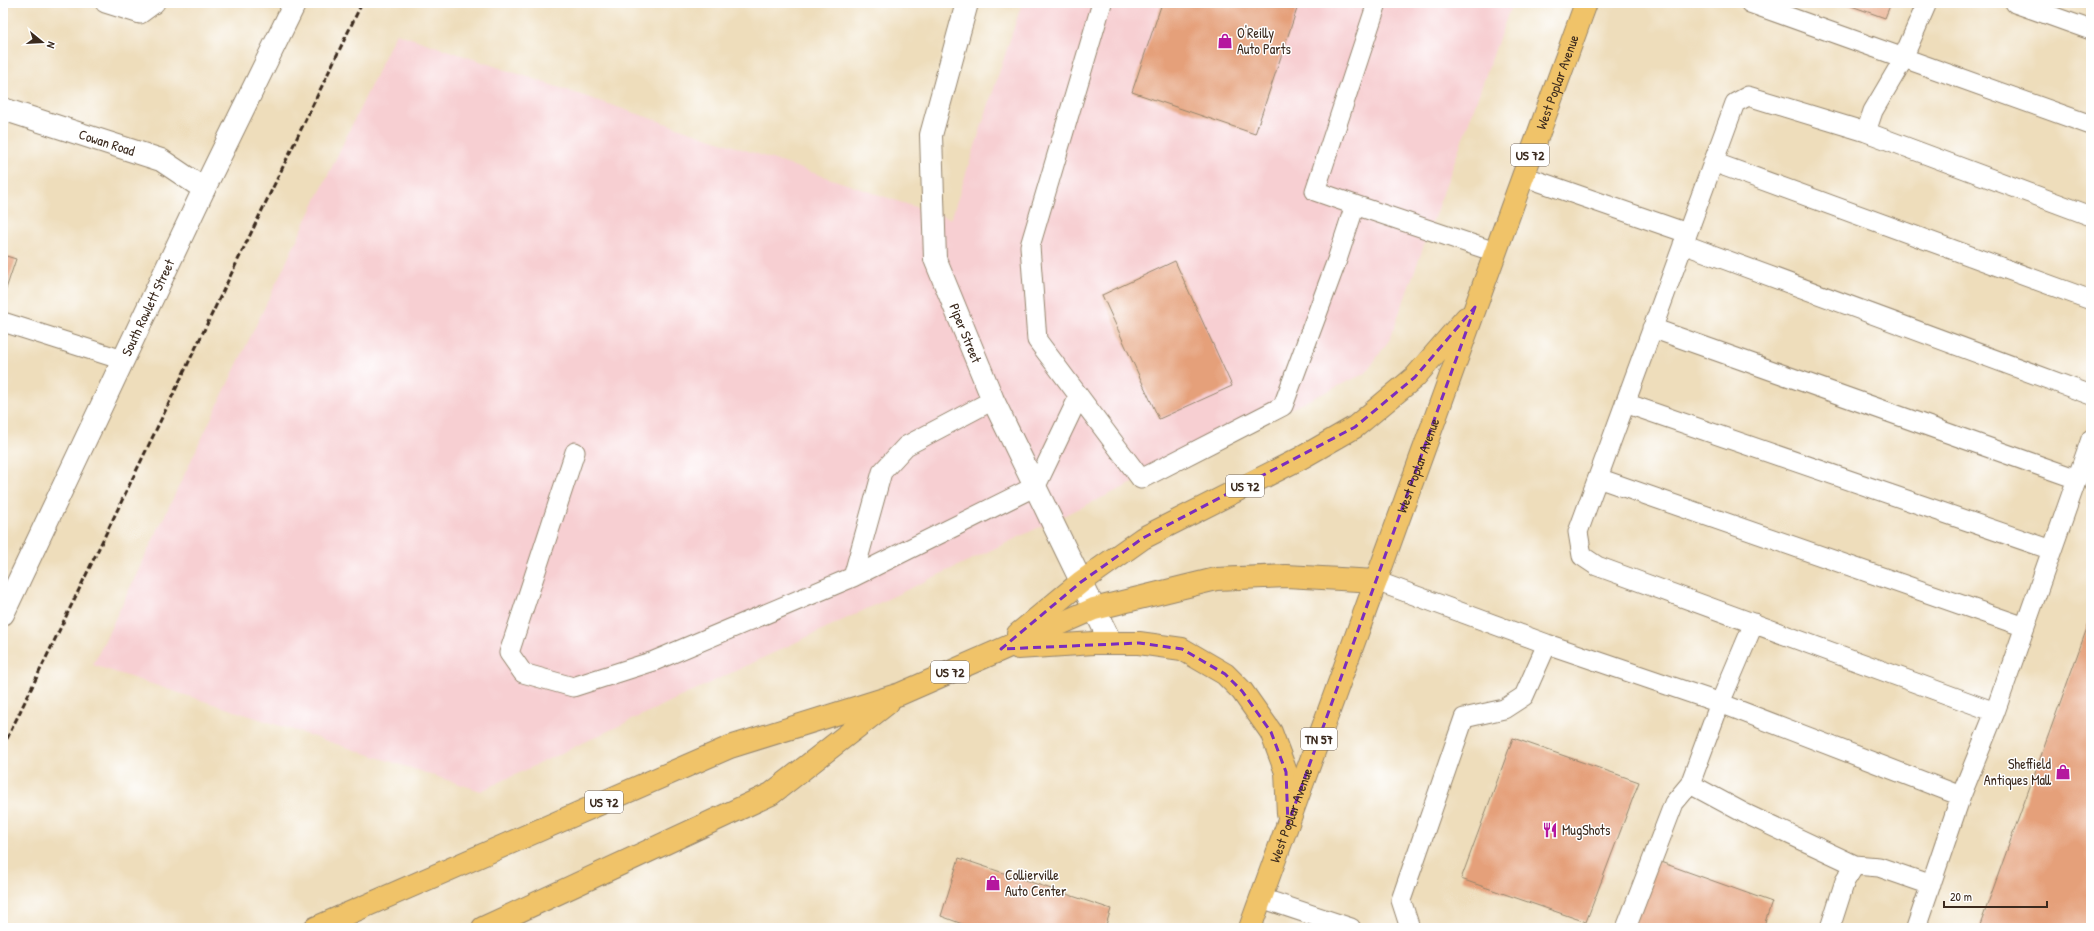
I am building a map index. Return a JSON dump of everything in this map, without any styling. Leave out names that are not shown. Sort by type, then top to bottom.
[{"type":"main road","name":"West Poplar Avenue","points":[[1250,928],[1523,176],[1583,4]]},
{"type":"main road","name":"US 72","points":[[1001,650],[1081,582],[1143,538],[1300,458],[1355,428],[1415,377],[1475,307]]},
{"type":"main road","name":"US 72","points":[[315,928],[730,747],[900,694],[1094,609],[1216,579],[1286,576],[1376,581]]},
{"type":"main road","points":[[1001,650],[1111,643],[1140,643],[1182,649],[1225,674],[1242,691],[1271,732],[1286,772],[1288,824]]},
{"type":"main road","name":"US 72","points":[[483,928],[770,794],[900,694]]},
{"type":"street","name":"South Rowlett Street","points":[[3,614],[204,190],[295,3]]},
{"type":"street","name":"Piper Street","points":[[967,3],[931,135],[935,259],[993,400],[1111,643]]},
{"type":"street","name":"Cowan Road","points":[[3,109],[161,160],[204,190]]},
{"type":"lane","points":[[105,3],[140,14],[155,3]]},
{"type":"lane","points":[[1102,3],[1030,246],[1037,340],[1142,479],[1283,406],[1337,260],[1355,205]]},
{"type":"lane","points":[[1377,3],[1315,190],[1495,252]]},
{"type":"lane","points":[[1750,3],[1904,57],[2091,126]]},
{"type":"lane","points":[[1866,132],[1873,111],[1904,57],[1927,3]]},
{"type":"lane","points":[[2015,3],[2091,30]]},
{"type":"lane","points":[[1995,712],[1597,566],[1582,556],[1578,532],[1734,103],[1748,96],[1866,132],[2091,216]]},
{"type":"lane","points":[[1713,162],[2091,300]]},
{"type":"lane","points":[[1523,176],[2091,395]]},
{"type":"lane","points":[[3,322],[123,360]]},
{"type":"lane","points":[[1652,328],[2077,479]]},
{"type":"lane","points":[[575,452],[509,653],[523,673],[573,687],[654,661],[853,577],[1036,486],[1079,396]]},
{"type":"lane","points":[[853,577],[882,472],[906,446],[993,400]]},
{"type":"lane","points":[[1625,403],[2052,550]]},
{"type":"lane","points":[[1916,928],[1962,796],[1995,712],[2091,439]]},
{"type":"lane","points":[[1598,478],[2025,627]]},
{"type":"lane","points":[[1376,581],[1547,644],[1720,703],[1962,796]]},
{"type":"lane","points":[[1626,928],[1674,804],[1690,784],[1720,703],[1754,623]]},
{"type":"lane","points":[[1410,928],[1401,900],[1464,718],[1504,709],[1524,696],[1547,644]]},
{"type":"lane","points":[[1690,784],[1744,813],[1855,865],[1879,866],[1931,885]]},
{"type":"lane","points":[[1830,928],[1845,881],[1855,865]]},
{"type":"lane","points":[[1261,898],[1351,928]]},
{"type":"highlighted area","points":[[1475,307],[1288,824],[1286,772],[1271,732],[1242,691],[1225,674],[1182,649],[1139,643],[1001,649],[1081,582],[1143,538],[1355,427],[1415,377]]},
{"type":"shaded area","points":[[1022,3],[1512,3],[1390,339],[1366,373],[481,791],[93,665],[396,33],[951,219]]},
{"type":"building","points":[[1162,3],[1299,3],[1255,134],[1132,92]]},
{"type":"building","points":[[1843,3],[1891,3],[1885,18]]},
{"type":"building","points":[[3,255],[16,259],[3,298]]},
{"type":"building","points":[[1175,261],[1232,386],[1159,419],[1102,295]]},
{"type":"building","name":"Sheffield Antiques Mall","points":[[2091,617],[2091,928],[1979,928]]},
{"type":"building","name":"MugShots","points":[[1513,738],[1639,782],[1586,922],[1461,879]]},
{"type":"building","name":"Collierville Auto Center","points":[[959,858],[1111,909],[1105,928],[973,928],[941,916]]},
{"type":"building","points":[[1652,859],[1772,902],[1763,928],[1626,928]]},
{"type":"railway","points":[[3,747],[362,3]]},
{"type":"place","name":"O'Reilly Auto Parts","points":[[1225,41]]},
{"type":"place","name":"Sheffield Antiques Mall","points":[[2063,772]]},
{"type":"place","name":"MugShots","points":[[1550,830]]},
{"type":"place","name":"Collierville Auto Center","points":[[993,883]]}]
